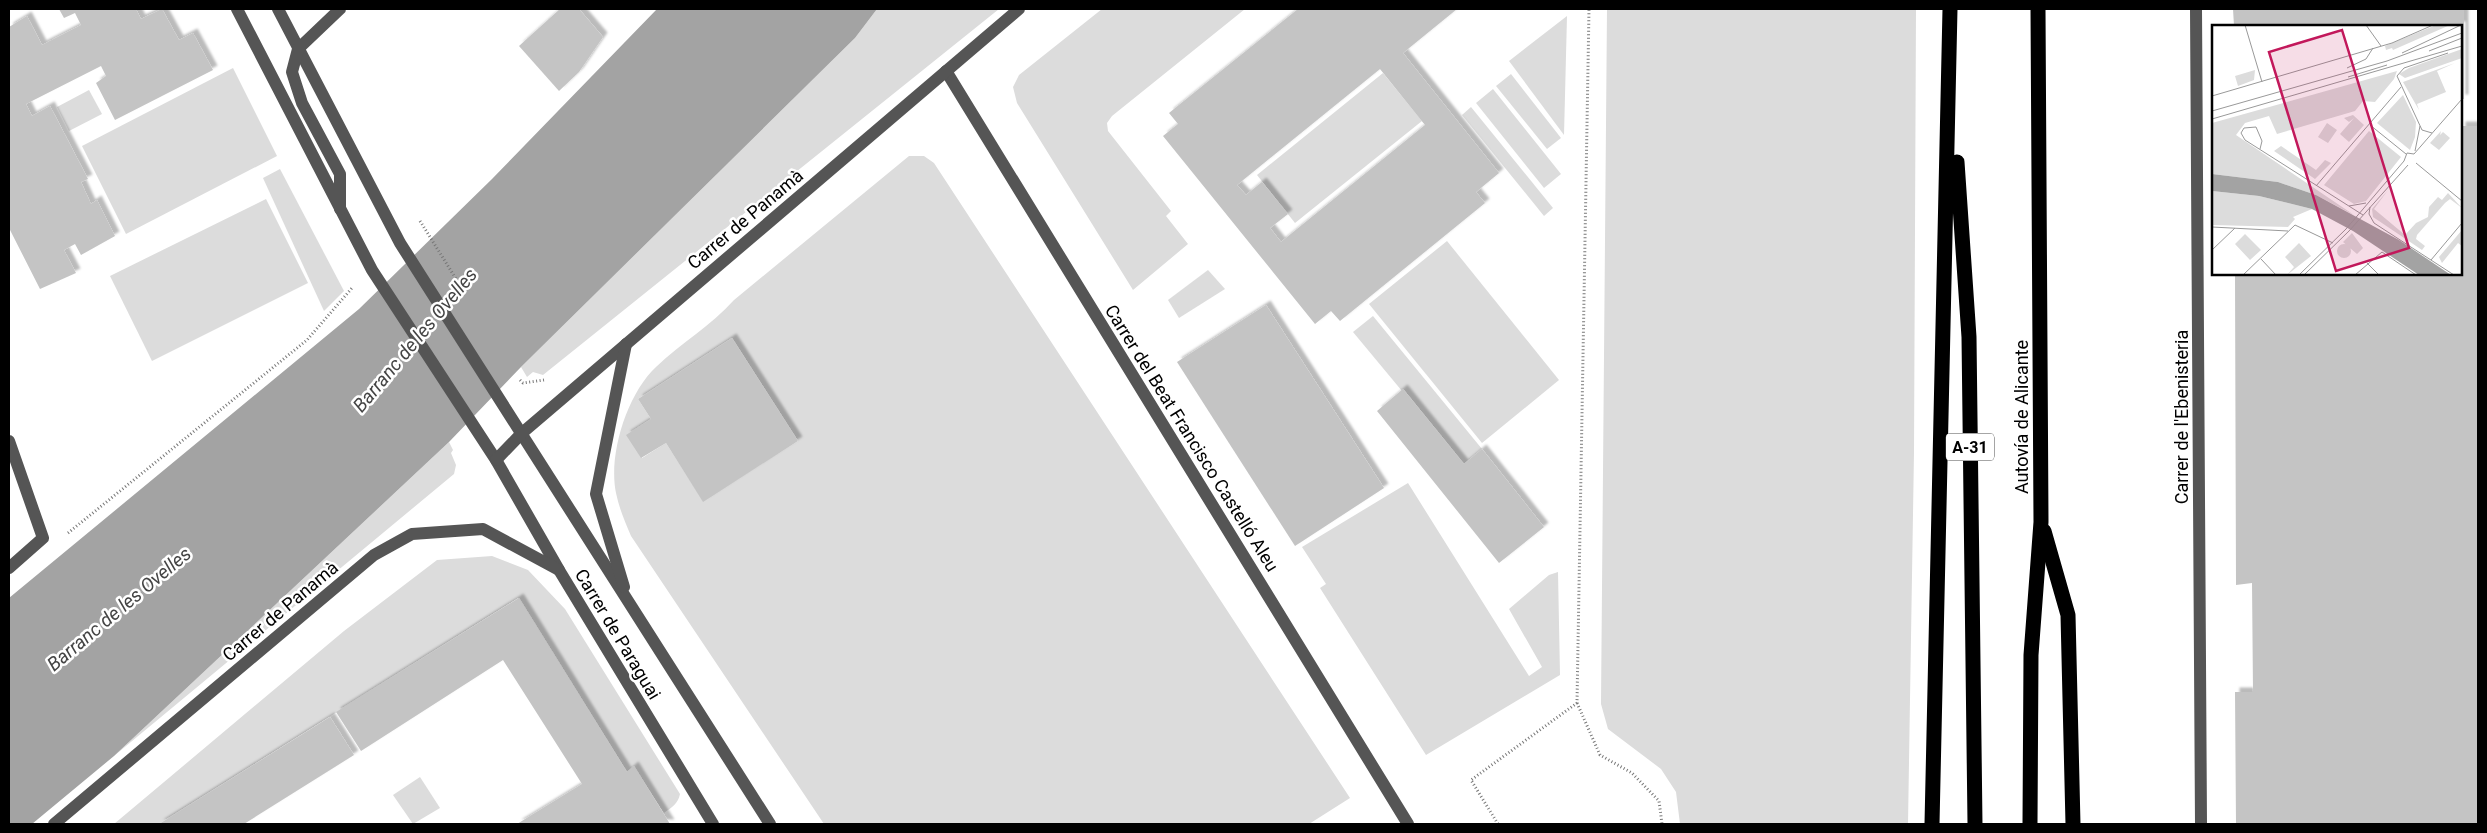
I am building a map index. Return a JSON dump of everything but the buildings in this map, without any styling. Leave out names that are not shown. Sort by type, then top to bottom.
[{"type":"highway","name":"A-31","points":[[1950,9],[1950,70],[1969,337],[1975,824]]},
{"type":"highway","name":"Autovía de Alicante","points":[[2030,824],[2031,655],[2041,522],[2038,9]]},
{"type":"highway","points":[[1932,824],[1950,70]]},
{"type":"highway","points":[[2041,522],[2068,615],[2073,824]]},
{"type":"street","name":"Carrer de Paraguai","points":[[238,9],[372,270],[496,460],[559,570],[712,824]]},
{"type":"street","name":"Carrer de Paraguai","points":[[278,9],[400,243],[770,824]]},
{"type":"street","points":[[340,9],[298,49],[292,72],[302,103],[340,174],[341,212]]},
{"type":"street","name":"Carrer de Panamà","points":[[496,460],[522,433],[1020,9]]},
{"type":"street","name":"Carrer de l'Ebenisteria","points":[[2196,9],[2201,824]]},
{"type":"street","name":"Carrer del Beat Francisco Castelló Aleu","points":[[946,71],[1408,824]]},
{"type":"street","name":"Carrer de Paraguai","points":[[626,344],[596,494],[630,604]]},
{"type":"street","points":[[9,441],[43,538],[9,568]]},
{"type":"street","name":"Carrer de Panamà","points":[[54,824],[374,555],[412,534],[483,529],[559,570]]},
{"type":"path","points":[[1589,9],[1578,703],[1600,755],[1632,773],[1659,801],[1662,824]]},
{"type":"path","points":[[415,215],[428,233]]},
{"type":"path","points":[[43,538],[71,532],[299,346],[352,289],[354,282]]},
{"type":"path","points":[[1498,824],[1471,780],[1578,703]]},
{"type":"shaded area","points":[[877,9],[999,9],[543,375],[533,372],[527,377],[521,367],[855,38]]},
{"type":"shaded area","points":[[1102,9],[1245,9],[1112,116],[1107,123],[1108,131],[1171,211],[1166,216],[1188,244],[1133,290],[1017,103],[1013,87],[1019,75]]},
{"type":"shaded area","points":[[1607,9],[1916,9],[1914,452],[1908,824],[1680,824],[1676,792],[1661,769],[1608,729],[1601,704]]},
{"type":"shaded area","points":[[1567,16],[1564,135],[1509,61]]},
{"type":"shaded area","points":[[233,68],[277,156],[126,234],[82,146]]},
{"type":"shaded area","points":[[1383,73],[1422,121],[1295,223],[1257,175]]},
{"type":"shaded area","points":[[1511,74],[1561,138],[1547,149],[1496,86]]},
{"type":"shaded area","points":[[1493,89],[1561,174],[1544,188],[1476,103]]},
{"type":"shaded area","points":[[89,90],[102,114],[69,131],[57,107]]},
{"type":"shaded area","points":[[1471,107],[1553,208],[1544,216],[1462,115]]},
{"type":"shaded area","points":[[909,156],[924,156],[934,163],[1350,798],[1309,824],[824,824],[631,536],[620,510],[616,493],[614,478],[617,444],[628,409],[636,393],[656,367],[716,318],[734,300]],"holes":[[[732,338],[798,441],[703,501],[666,443],[642,458],[627,435],[651,419],[638,399]]]},
{"type":"shaded area","points":[[280,169],[344,291],[324,311],[263,178]]},
{"type":"shaded area","points":[[266,199],[308,283],[152,361],[110,276]]},
{"type":"shaded area","points":[[1447,241],[1559,380],[1482,443],[1369,304]]},
{"type":"shaded area","points":[[1208,270],[1225,289],[1179,318],[1168,300]]},
{"type":"shaded area","points":[[1373,316],[1482,449],[1464,464],[1404,390],[1402,391],[1353,332]]},
{"type":"shaded area","points":[[449,442],[456,465],[454,474],[114,756]]},
{"type":"shaded area","points":[[1408,483],[1529,676],[1542,667],[1509,609],[1549,575],[1558,572],[1560,675],[1426,755],[1320,588],[1326,584],[1302,547]]},
{"type":"shaded area","points":[[492,556],[528,570],[565,609],[680,794],[676,803],[664,813],[634,767],[627,772],[518,598],[159,824],[114,824],[344,631],[437,560]]},
{"type":"shaded area","points":[[420,777],[440,808],[413,824],[393,795]]},
{"type":"water","name":"Barranc de les Ovelles","points":[[657,9],[877,9],[855,38],[521,367],[449,442],[114,756],[32,824],[9,824],[9,598],[359,309],[492,179]]}]
